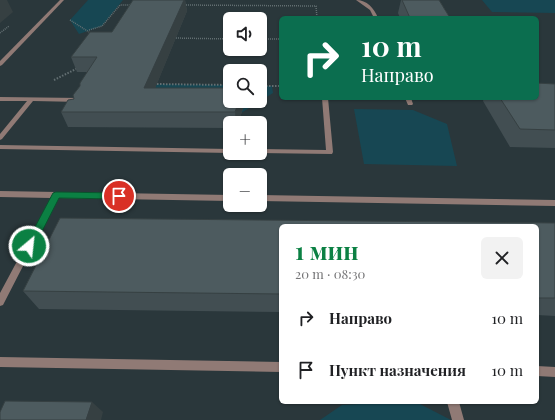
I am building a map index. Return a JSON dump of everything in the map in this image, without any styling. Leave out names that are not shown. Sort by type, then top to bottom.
[{"type":"street","points":[[0,64],[62,0]]},
{"type":"street","points":[[358,0],[372,9],[375,16]]},
{"type":"street","points":[[0,99],[82,100],[78,107]]},
{"type":"street","points":[[0,138],[32,100]]},
{"type":"street","points":[[267,151],[330,152],[325,100]]},
{"type":"street","points":[[0,147],[223,151]]},
{"type":"street","points":[[0,194],[223,198]]},
{"type":"street","points":[[0,302],[56,195]]},
{"type":"street","points":[[267,198],[555,203]]},
{"type":"street","points":[[0,362],[279,367]]},
{"type":"street","points":[[539,371],[555,372]]},
{"type":"street","points":[[454,404],[458,420]]},
{"type":"path","points":[[70,20],[89,30],[102,26],[120,5],[135,5]]},
{"type":"path","points":[[182,5],[316,6],[317,16]]},
{"type":"path","points":[[89,30],[90,36]]},
{"type":"path","points":[[169,38],[223,39]]},
{"type":"path","points":[[267,39],[279,39]]},
{"type":"path","points":[[32,100],[42,85],[78,68],[81,63]]},
{"type":"path","points":[[150,84],[223,85]]},
{"type":"path","points":[[267,86],[279,86]]},
{"type":"shaded area","points":[[88,0],[123,0],[102,26],[79,34],[70,20]]},
{"type":"shaded area","points":[[482,0],[555,0],[555,13],[492,12]]},
{"type":"shaded area","points":[[150,84],[223,85],[223,108],[249,108],[241,113],[141,103]]},
{"type":"shaded area","points":[[267,86],[272,86],[273,93],[267,97]]},
{"type":"shaded area","points":[[354,109],[413,110],[447,124],[457,166],[364,164]]},
{"type":"shaded area","points":[[420,404],[451,420],[320,420],[342,405]]},
{"type":"building","points":[[133,0],[184,0],[144,88],[223,88],[223,108],[236,108],[235,112],[61,112],[68,100],[74,99],[73,95],[97,57],[71,57],[90,32],[112,32]]},
{"type":"building","points":[[402,0],[439,0],[449,16],[409,16]]},
{"type":"building","points":[[539,83],[555,84],[555,130],[520,129],[501,100],[539,100]]},
{"type":"building","points":[[60,218],[555,223],[555,298],[539,298],[539,224],[279,224],[279,294],[23,291]]},
{"type":"building","points":[[5,401],[92,402],[86,420],[0,420],[0,412]]},
{"type":"route","points":[[29,246],[56,195],[119,196]]}]
